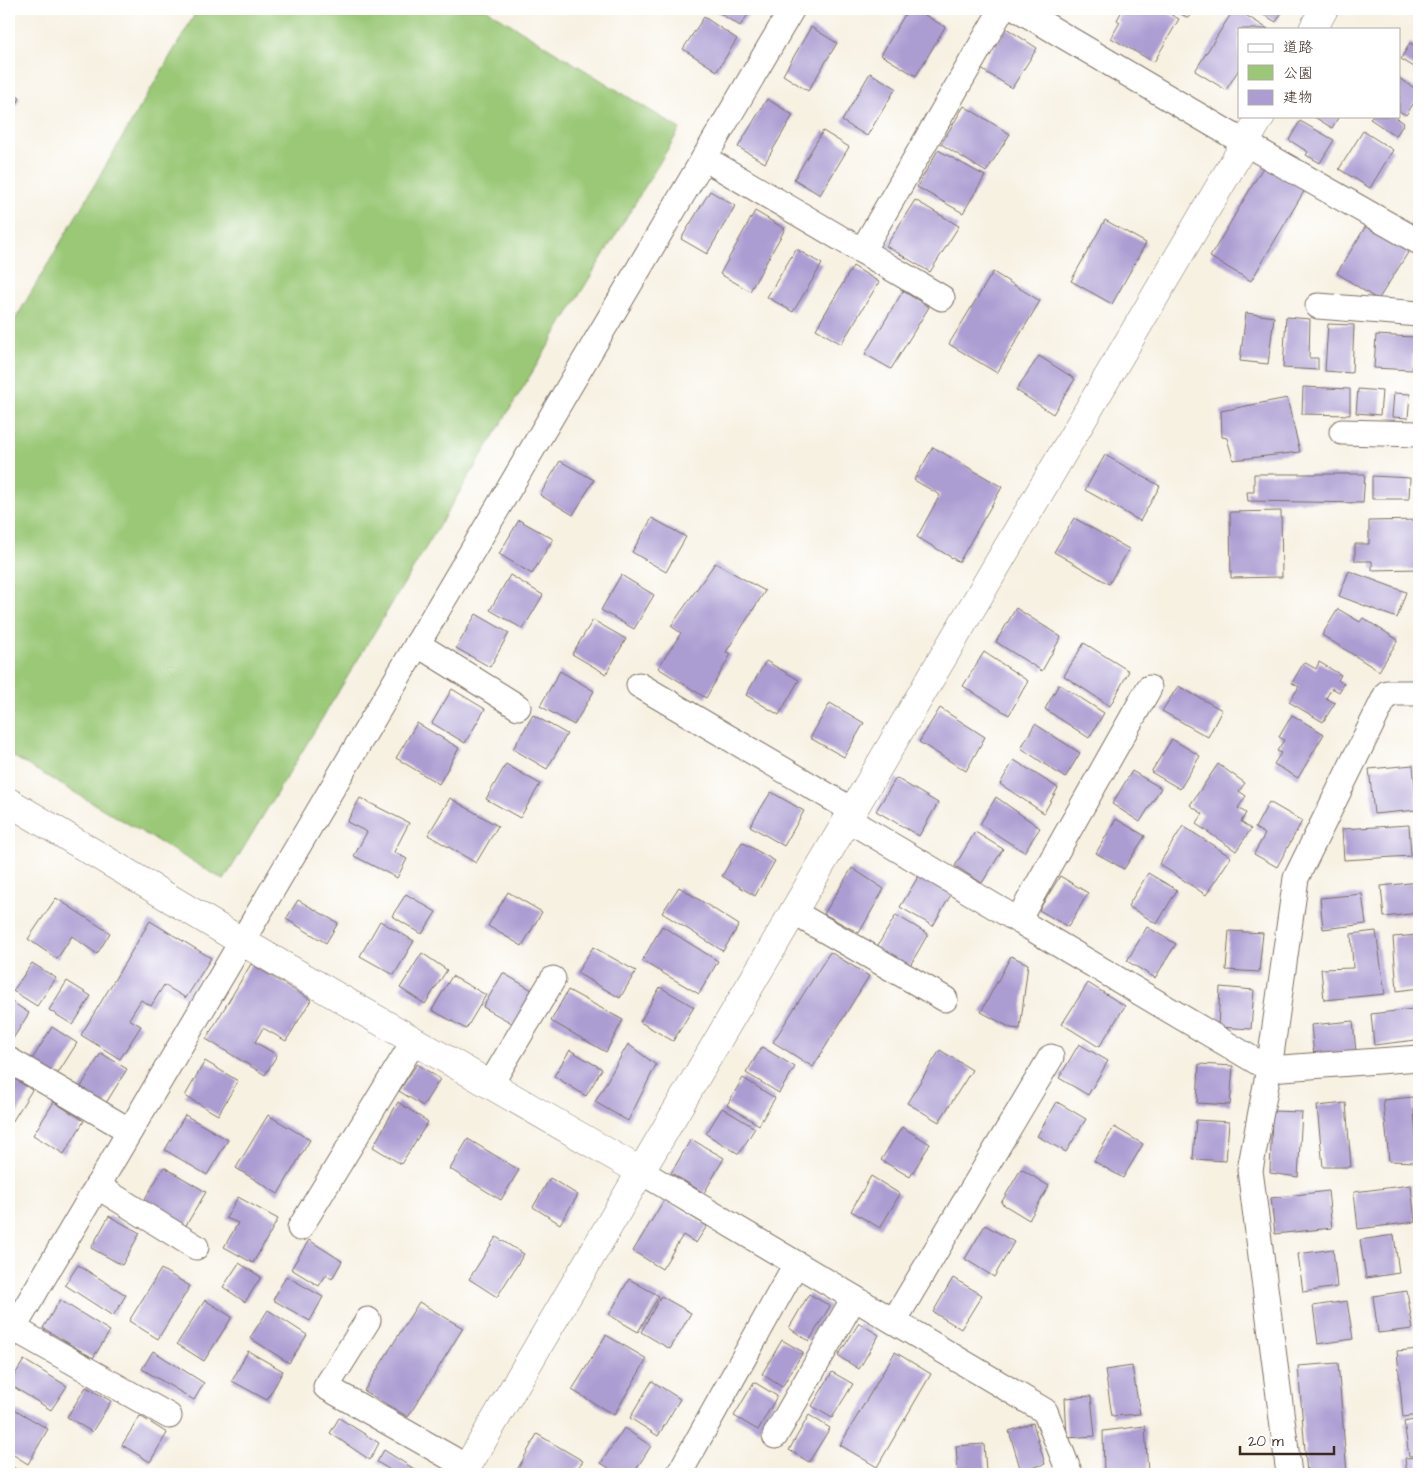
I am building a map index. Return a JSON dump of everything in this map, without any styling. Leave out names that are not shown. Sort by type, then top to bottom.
[{"type":"street","points":[[169,1416],[11,1332],[792,9]]},
{"type":"street","points":[[862,251],[1002,9]]},
{"type":"street","points":[[1018,9],[1245,143],[1419,242]]},
{"type":"street","points":[[1314,28],[1324,9]]},
{"type":"street","points":[[368,1320],[326,1387],[465,1471],[1260,118]]},
{"type":"street","points":[[704,158],[942,298]]},
{"type":"street","points":[[1318,306],[1419,314]]},
{"type":"street","points":[[1342,432],[1419,434]]},
{"type":"street","points":[[417,644],[518,707]]},
{"type":"street","points":[[639,685],[1018,920],[1269,1069],[1419,1058]]},
{"type":"street","points":[[1018,920],[1149,688]]},
{"type":"street","points":[[1289,1474],[1250,1170],[1269,1069],[1296,878],[1386,693],[1419,693]]},
{"type":"street","points":[[9,802],[241,941],[640,1172],[1045,1411],[1070,1474]]},
{"type":"street","points":[[793,912],[944,999]]},
{"type":"street","points":[[490,1085],[554,979]]},
{"type":"street","points":[[300,1228],[414,1041]]},
{"type":"street","points":[[894,1322],[1051,1057]]},
{"type":"street","points":[[9,1060],[130,1131]]},
{"type":"street","points":[[97,1186],[196,1248]]},
{"type":"street","points":[[678,1474],[796,1264]]},
{"type":"street","points":[[775,1436],[854,1298]]},
{"type":"green space","points":[[198,9],[486,9],[680,129],[224,880],[9,754],[9,330]]},
{"type":"building","points":[[713,9],[752,9],[740,26]]},
{"type":"building","points":[[908,9],[915,9],[945,27],[916,76],[881,55]]},
{"type":"building","points":[[1123,9],[1161,9],[1179,19],[1154,62],[1111,38],[1120,22],[1117,20]]},
{"type":"building","points":[[1173,9],[1194,9],[1188,18]]},
{"type":"building","points":[[1234,9],[1266,28],[1238,28],[1238,71],[1226,90],[1195,71]]},
{"type":"building","points":[[1254,9],[1284,9],[1276,22]]},
{"type":"building","points":[[704,17],[737,39],[717,71],[683,49]]},
{"type":"building","points":[[811,27],[837,43],[808,91],[783,75]]},
{"type":"building","points":[[1006,28],[1037,48],[1012,88],[981,69]]},
{"type":"building","points":[[1410,43],[1419,48],[1419,70],[1401,59]]},
{"type":"building","points":[[870,73],[896,88],[867,136],[842,121]]},
{"type":"building","points":[[1400,79],[1419,91],[1419,95],[1406,115],[1400,112]]},
{"type":"building","points":[[9,92],[20,98],[9,118]]},
{"type":"building","points":[[767,99],[793,115],[765,163],[738,147]]},
{"type":"building","points":[[964,106],[1010,134],[986,172],[941,144]]},
{"type":"building","points":[[1316,118],[1338,118],[1332,128]]},
{"type":"building","points":[[1397,118],[1404,123],[1396,136],[1370,119]]},
{"type":"building","points":[[1300,121],[1334,140],[1320,163],[1306,155],[1308,152],[1289,140]]},
{"type":"building","points":[[823,131],[849,147],[820,195],[794,179]]},
{"type":"building","points":[[1363,131],[1393,150],[1370,188],[1339,169]]},
{"type":"building","points":[[938,150],[985,176],[963,213],[917,187]]},
{"type":"building","points":[[1265,164],[1306,188],[1251,281],[1210,257]]},
{"type":"building","points":[[710,191],[735,206],[707,254],[681,239]]},
{"type":"building","points":[[915,200],[959,226],[930,272],[886,246]]},
{"type":"building","points":[[755,211],[785,229],[750,291],[720,274]]},
{"type":"building","points":[[1105,220],[1146,243],[1112,304],[1071,281]]},
{"type":"building","points":[[1369,221],[1411,248],[1378,300],[1337,273]]},
{"type":"building","points":[[796,249],[822,264],[793,312],[767,297]]},
{"type":"building","points":[[853,266],[879,282],[841,344],[816,329]]},
{"type":"building","points":[[993,272],[1040,301],[997,373],[949,344]]},
{"type":"building","points":[[903,291],[929,307],[891,369],[865,354]]},
{"type":"building","points":[[1246,313],[1274,317],[1268,364],[1240,361]]},
{"type":"building","points":[[1286,317],[1310,319],[1309,358],[1318,358],[1318,370],[1283,368]]},
{"type":"building","points":[[1328,324],[1354,325],[1352,373],[1325,371]]},
{"type":"building","points":[[1376,335],[1414,337],[1412,370],[1374,368]]},
{"type":"building","points":[[1039,356],[1075,379],[1053,414],[1016,390]]},
{"type":"building","points":[[1303,387],[1350,389],[1350,415],[1302,414]]},
{"type":"building","points":[[1358,389],[1382,391],[1380,415],[1356,413]]},
{"type":"building","points":[[1394,393],[1410,394],[1408,418],[1392,417]]},
{"type":"building","points":[[1287,398],[1300,452],[1233,460],[1227,438],[1222,437],[1221,411]]},
{"type":"building","points":[[933,447],[1002,487],[959,562],[917,537],[940,495],[914,480]]},
{"type":"building","points":[[1105,455],[1160,486],[1140,521],[1085,490]]},
{"type":"building","points":[[560,461],[594,480],[573,515],[540,495]]},
{"type":"building","points":[[1254,474],[1365,474],[1363,503],[1248,501],[1247,492],[1254,492]]},
{"type":"building","points":[[1372,476],[1410,478],[1409,499],[1372,499]]},
{"type":"building","points":[[1281,511],[1282,577],[1231,578],[1230,512]]},
{"type":"building","points":[[652,518],[686,537],[666,572],[632,552]]},
{"type":"building","points":[[1074,518],[1129,549],[1109,584],[1054,552]]},
{"type":"building","points":[[519,520],[553,539],[532,574],[499,554]]},
{"type":"building","points":[[1419,520],[1419,569],[1372,570],[1372,561],[1355,561],[1355,544],[1369,544],[1369,521]]},
{"type":"building","points":[[715,563],[765,591],[726,652],[731,654],[706,698],[658,668],[681,633],[671,626]]},
{"type":"building","points":[[1349,571],[1406,592],[1397,618],[1339,596]]},
{"type":"building","points":[[510,575],[543,595],[523,629],[490,610]]},
{"type":"building","points":[[621,575],[654,595],[634,629],[601,610]]},
{"type":"building","points":[[1016,608],[1061,637],[1042,671],[996,642]]},
{"type":"building","points":[[1338,609],[1360,622],[1363,618],[1398,640],[1379,671],[1322,635]]},
{"type":"building","points":[[476,614],[509,633],[490,667],[456,648]]},
{"type":"building","points":[[593,620],[626,639],[606,674],[572,654]]},
{"type":"building","points":[[1084,643],[1129,671],[1110,706],[1064,676]]},
{"type":"building","points":[[984,652],[1028,681],[1009,715],[963,686]]},
{"type":"building","points":[[766,661],[799,680],[779,715],[746,695]]},
{"type":"building","points":[[1304,662],[1316,669],[1319,662],[1341,675],[1338,680],[1344,684],[1339,692],[1332,688],[1326,698],[1335,703],[1323,722],[1289,702],[1299,687],[1292,683]]},
{"type":"building","points":[[560,671],[594,691],[574,725],[540,706]]},
{"type":"building","points":[[1059,684],[1104,713],[1089,738],[1045,709]]},
{"type":"building","points":[[1178,686],[1222,710],[1208,737],[1162,711]]},
{"type":"building","points":[[452,689],[485,709],[465,743],[432,723]]},
{"type":"building","points":[[830,703],[864,723],[844,757],[810,738]]},
{"type":"building","points":[[940,708],[985,737],[966,771],[919,742]]},
{"type":"building","points":[[533,715],[567,734],[547,769],[513,749]]},
{"type":"building","points":[[1292,715],[1324,734],[1298,778],[1274,764],[1281,753],[1277,751],[1284,740],[1279,737]]},
{"type":"building","points":[[417,723],[459,748],[439,784],[396,758]]},
{"type":"building","points":[[1035,724],[1080,753],[1065,778],[1021,748]]},
{"type":"building","points":[[1172,739],[1200,756],[1180,789],[1151,772]]},
{"type":"building","points":[[1014,760],[1058,788],[1044,813],[1000,784]]},
{"type":"building","points":[[506,764],[540,784],[520,818],[486,799]]},
{"type":"building","points":[[1218,764],[1245,783],[1239,791],[1246,796],[1238,808],[1246,813],[1241,822],[1251,829],[1236,851],[1196,824],[1203,814],[1190,805]]},
{"type":"building","points":[[1413,765],[1417,810],[1374,814],[1369,769]]},
{"type":"building","points":[[1132,771],[1161,788],[1140,822],[1112,804]]},
{"type":"building","points":[[896,778],[938,803],[919,836],[876,811]]},
{"type":"building","points":[[771,792],[804,811],[784,846],[750,826]]},
{"type":"building","points":[[996,797],[1040,828],[1024,852],[980,824]]},
{"type":"building","points":[[360,798],[409,823],[394,852],[407,859],[397,878],[354,856],[367,832],[347,822]]},
{"type":"building","points":[[450,798],[498,826],[476,863],[428,835]]},
{"type":"building","points":[[1269,802],[1302,821],[1277,867],[1254,854],[1265,834],[1255,828]]},
{"type":"building","points":[[1116,819],[1145,836],[1124,869],[1096,853]]},
{"type":"building","points":[[1409,825],[1411,856],[1344,860],[1342,829]]},
{"type":"building","points":[[1183,826],[1231,857],[1206,895],[1159,864]]},
{"type":"building","points":[[975,832],[1003,849],[982,883],[955,866]]},
{"type":"building","points":[[742,842],[775,861],[755,896],[722,876]]},
{"type":"building","points":[[852,868],[884,889],[859,933],[824,914]]},
{"type":"building","points":[[921,872],[953,891],[933,926],[900,907]]},
{"type":"building","points":[[1148,873],[1177,890],[1157,924],[1128,906]]},
{"type":"building","points":[[1060,876],[1088,893],[1068,927],[1039,910]]},
{"type":"building","points":[[1419,882],[1419,913],[1384,917],[1381,886]]},
{"type":"building","points":[[679,887],[739,925],[723,951],[662,913]]},
{"type":"building","points":[[508,892],[542,912],[522,946],[488,926]]},
{"type":"building","points":[[406,894],[436,912],[422,934],[392,916]]},
{"type":"building","points":[[1362,894],[1366,924],[1323,929],[1320,898]]},
{"type":"building","points":[[56,898],[110,933],[97,954],[72,936],[57,959],[28,939]]},
{"type":"building","points":[[298,900],[338,923],[326,943],[286,919]]},
{"type":"building","points":[[896,915],[928,934],[908,969],[875,950]]},
{"type":"building","points":[[150,921],[211,958],[186,998],[164,985],[151,1006],[141,1000],[129,1019],[141,1026],[120,1059],[81,1035]]},
{"type":"building","points":[[380,921],[414,941],[394,975],[360,956]]},
{"type":"building","points":[[662,926],[718,961],[699,994],[642,961]]},
{"type":"building","points":[[1147,927],[1176,944],[1155,978],[1127,961]]},
{"type":"building","points":[[1229,931],[1263,933],[1259,972],[1226,970]]},
{"type":"building","points":[[1376,931],[1385,994],[1324,1000],[1321,969],[1353,968],[1351,934]]},
{"type":"building","points":[[1419,935],[1419,988],[1397,991],[1393,937]]},
{"type":"building","points":[[593,947],[636,971],[620,998],[577,973]]},
{"type":"building","points":[[830,952],[869,976],[813,1067],[773,1042]]},
{"type":"building","points":[[422,953],[447,970],[425,1004],[400,988]]},
{"type":"building","points":[[1011,956],[1028,964],[1020,1029],[1011,1028],[981,1012]]},
{"type":"building","points":[[32,963],[56,978],[37,1006],[13,991]]},
{"type":"building","points":[[251,964],[311,1000],[286,1041],[263,1028],[255,1042],[277,1055],[265,1075],[206,1039]]},
{"type":"building","points":[[503,973],[537,993],[517,1026],[483,1007]]},
{"type":"building","points":[[452,976],[486,995],[466,1029],[432,1010]]},
{"type":"building","points":[[67,981],[91,996],[73,1025],[49,1010]]},
{"type":"building","points":[[1088,983],[1125,1006],[1099,1047],[1062,1024]]},
{"type":"building","points":[[660,987],[694,1007],[673,1041],[640,1022]]},
{"type":"building","points":[[1220,987],[1254,990],[1251,1029],[1218,1027]]},
{"type":"building","points":[[568,990],[623,1020],[606,1052],[551,1021]]},
{"type":"building","points":[[9,1000],[29,1013],[9,1045]]},
{"type":"building","points":[[1413,1009],[1416,1040],[1374,1045],[1371,1014]]},
{"type":"building","points":[[1353,1021],[1356,1052],[1314,1056],[1311,1025]]},
{"type":"building","points":[[52,1027],[77,1043],[53,1081],[28,1066]]},
{"type":"building","points":[[628,1044],[656,1065],[628,1121],[595,1102]]},
{"type":"building","points":[[1079,1044],[1108,1061],[1088,1095],[1059,1078]]},
{"type":"building","points":[[762,1047],[795,1067],[779,1093],[746,1073]]},
{"type":"building","points":[[570,1050],[602,1069],[586,1096],[554,1076]]},
{"type":"building","points":[[940,1050],[972,1070],[939,1122],[907,1103]]},
{"type":"building","points":[[101,1053],[127,1069],[103,1108],[78,1092]]},
{"type":"building","points":[[205,1061],[238,1081],[218,1115],[185,1096]]},
{"type":"building","points":[[417,1064],[440,1079],[423,1106],[399,1091]]},
{"type":"building","points":[[1199,1064],[1233,1066],[1230,1105],[1197,1103]]},
{"type":"building","points":[[9,1075],[32,1090],[9,1127]]},
{"type":"building","points":[[743,1078],[775,1098],[759,1125],[727,1105]]},
{"type":"building","points":[[1413,1097],[1418,1162],[1389,1161],[1383,1100]]},
{"type":"building","points":[[54,1102],[84,1121],[64,1154],[33,1135]]},
{"type":"building","points":[[398,1102],[428,1122],[401,1164],[373,1147]]},
{"type":"building","points":[[1057,1102],[1086,1119],[1066,1152],[1037,1136]]},
{"type":"building","points":[[1346,1103],[1351,1167],[1323,1167],[1317,1106]]},
{"type":"building","points":[[722,1108],[755,1128],[739,1154],[706,1134]]},
{"type":"building","points":[[1272,1111],[1302,1112],[1298,1177],[1270,1173]]},
{"type":"building","points":[[185,1115],[228,1140],[207,1175],[165,1150]]},
{"type":"building","points":[[268,1115],[310,1140],[278,1194],[236,1168]]},
{"type":"building","points":[[1196,1120],[1229,1122],[1226,1161],[1193,1159]]},
{"type":"building","points":[[902,1127],[930,1144],[910,1177],[881,1160]]},
{"type":"building","points":[[1114,1127],[1143,1144],[1123,1178],[1094,1161]]},
{"type":"building","points":[[468,1139],[519,1170],[501,1200],[450,1169]]},
{"type":"building","points":[[691,1139],[724,1158],[704,1193],[671,1173]]},
{"type":"building","points":[[164,1167],[206,1192],[185,1227],[143,1202]]},
{"type":"building","points":[[1021,1169],[1049,1186],[1029,1220],[1001,1203]]},
{"type":"building","points":[[871,1176],[900,1194],[880,1228],[851,1211]]},
{"type":"building","points":[[550,1178],[578,1195],[560,1224],[533,1207]]},
{"type":"building","points":[[1411,1185],[1415,1222],[1358,1229],[1354,1192]]},
{"type":"building","points":[[1328,1191],[1332,1228],[1275,1234],[1271,1198]]},
{"type":"building","points":[[238,1197],[278,1219],[253,1263],[224,1247],[238,1223],[226,1218]]},
{"type":"building","points":[[664,1200],[707,1226],[696,1243],[683,1235],[662,1269],[633,1251]]},
{"type":"building","points":[[109,1216],[140,1233],[122,1265],[91,1248]]},
{"type":"building","points":[[985,1225],[1014,1242],[994,1277],[965,1259]]},
{"type":"building","points":[[1394,1235],[1399,1273],[1366,1278],[1360,1240]]},
{"type":"building","points":[[496,1237],[524,1254],[497,1297],[469,1279]]},
{"type":"building","points":[[309,1240],[342,1261],[332,1279],[326,1275],[319,1286],[291,1269]]},
{"type":"building","points":[[1333,1249],[1337,1287],[1303,1292],[1298,1254]]},
{"type":"building","points":[[239,1263],[261,1277],[245,1302],[223,1287]]},
{"type":"building","points":[[78,1265],[126,1295],[113,1316],[65,1285]]},
{"type":"building","points":[[161,1269],[190,1286],[158,1339],[129,1321]]},
{"type":"building","points":[[286,1276],[323,1297],[310,1321],[273,1300]]},
{"type":"building","points":[[953,1278],[982,1295],[961,1329],[933,1312]]},
{"type":"building","points":[[629,1279],[659,1296],[638,1332],[609,1315]]},
{"type":"building","points":[[1407,1291],[1413,1329],[1378,1333],[1373,1296]]},
{"type":"building","points":[[809,1294],[830,1306],[809,1341],[789,1328]]},
{"type":"building","points":[[661,1296],[691,1313],[670,1349],[641,1332]]},
{"type":"building","points":[[60,1300],[110,1331],[93,1358],[43,1328]]},
{"type":"building","points":[[205,1300],[232,1317],[204,1361],[177,1344]]},
{"type":"building","points":[[1347,1301],[1353,1339],[1318,1344],[1313,1306]]},
{"type":"building","points":[[419,1302],[463,1328],[408,1417],[364,1391]]},
{"type":"building","points":[[268,1310],[307,1335],[289,1363],[250,1338]]},
{"type":"building","points":[[859,1323],[879,1335],[859,1369],[838,1356]]},
{"type":"building","points":[[606,1335],[647,1359],[614,1415],[572,1390]]},
{"type":"building","points":[[782,1340],[803,1352],[782,1387],[762,1374]]},
{"type":"building","points":[[1419,1349],[1419,1415],[1403,1417],[1397,1351]]},
{"type":"building","points":[[153,1351],[204,1383],[194,1400],[142,1369]]},
{"type":"building","points":[[248,1351],[283,1371],[267,1400],[232,1381]]},
{"type":"building","points":[[895,1352],[931,1374],[877,1467],[840,1445]]},
{"type":"building","points":[[24,1360],[67,1386],[51,1410],[9,1384]]},
{"type":"building","points":[[1338,1363],[1347,1474],[1307,1474],[1298,1366]]},
{"type":"building","points":[[1132,1366],[1140,1414],[1112,1416],[1105,1370]]},
{"type":"building","points":[[832,1372],[853,1384],[832,1418],[812,1406]]},
{"type":"building","points":[[652,1381],[680,1399],[658,1436],[630,1418]]},
{"type":"building","points":[[754,1382],[777,1396],[758,1430],[734,1416]]},
{"type":"building","points":[[86,1387],[111,1401],[92,1432],[67,1417]]},
{"type":"building","points":[[1091,1396],[1095,1436],[1067,1438],[1065,1398]]},
{"type":"building","points":[[9,1406],[48,1429],[28,1464],[9,1452]]},
{"type":"building","points":[[809,1415],[830,1428],[809,1462],[789,1450]]},
{"type":"building","points":[[140,1416],[167,1433],[150,1462],[122,1445]]},
{"type":"building","points":[[339,1418],[379,1443],[370,1460],[330,1433]]},
{"type":"building","points":[[1419,1419],[1419,1455],[1409,1456],[1404,1422]]},
{"type":"building","points":[[1033,1423],[1045,1464],[1021,1471],[1009,1431]]},
{"type":"building","points":[[1145,1426],[1148,1474],[1104,1474],[1103,1431]]},
{"type":"building","points":[[624,1428],[651,1446],[633,1474],[618,1474],[601,1463]]},
{"type":"building","points":[[537,1434],[583,1461],[573,1474],[515,1474]]},
{"type":"building","points":[[984,1444],[986,1471],[958,1473],[956,1446]]},
{"type":"building","points":[[384,1450],[422,1474],[397,1474],[377,1462]]},
{"type":"building","points":[[1419,1457],[1419,1474],[1407,1474],[1405,1458]]},
{"type":"building","points":[[9,1465],[24,1474],[9,1474]]}]
